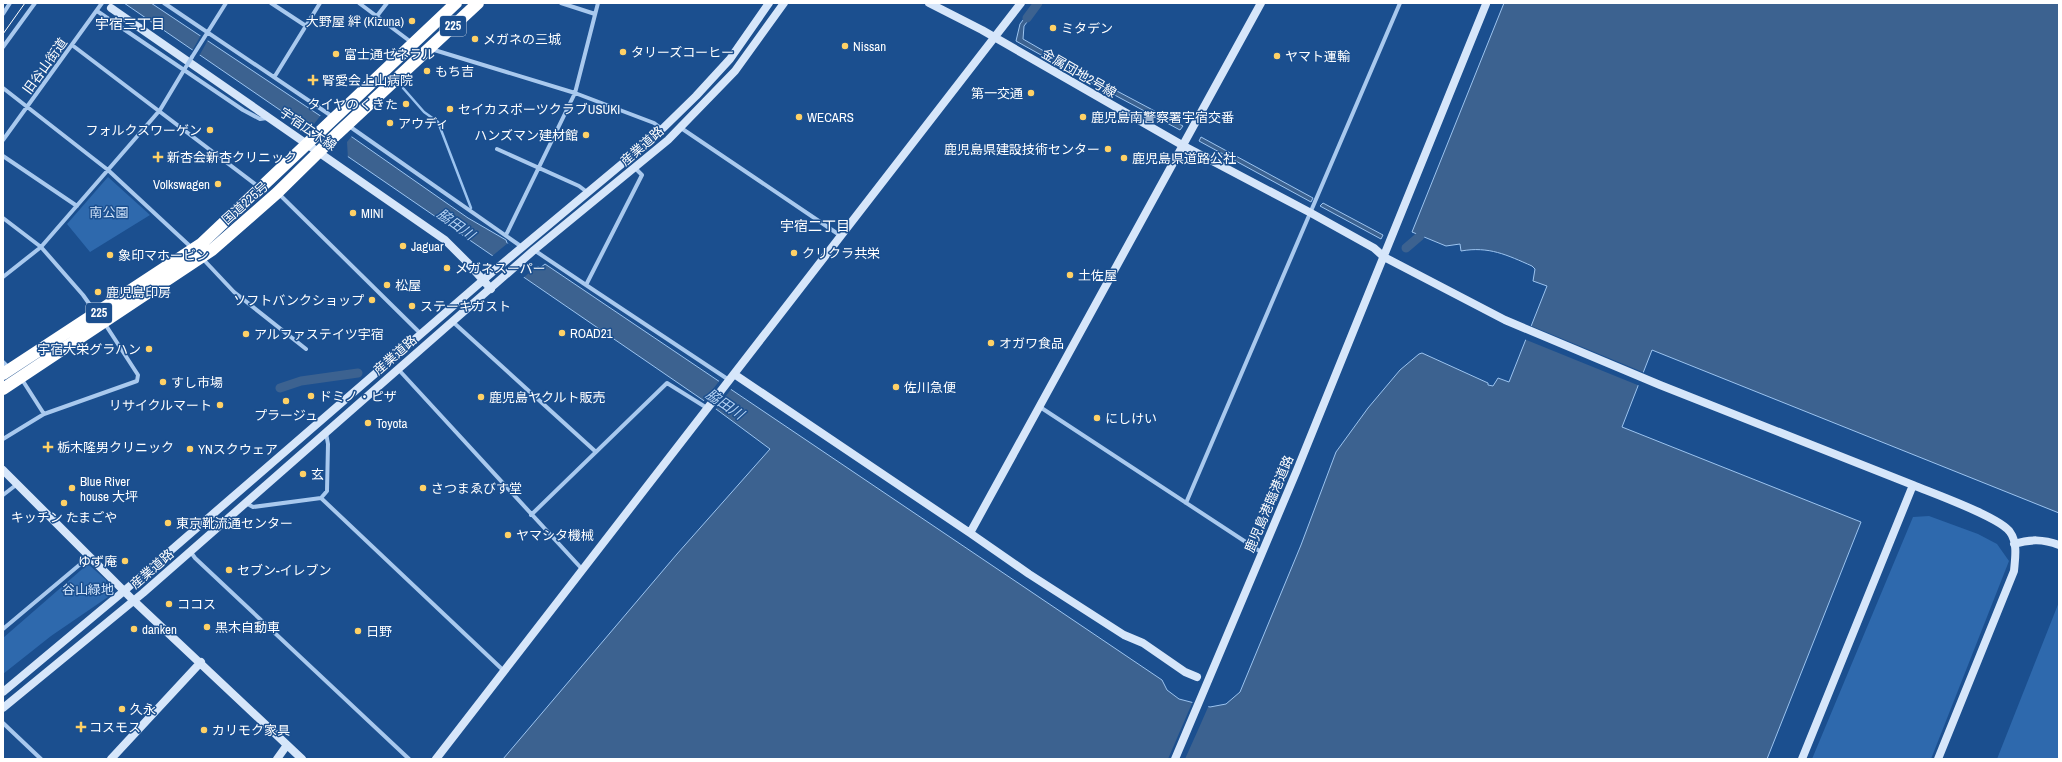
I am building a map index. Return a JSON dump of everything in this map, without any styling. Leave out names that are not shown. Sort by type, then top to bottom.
[{"type":"highway","name":"国道225号","points":[[198,254],[311,140],[334,120],[456,3]]},
{"type":"highway","name":"国道225号","points":[[3,389],[100,318],[247,221],[345,126],[478,3]]},
{"type":"highway","name":"国道225号","points":[[6,368],[100,318]]},
{"type":"street","points":[[3,14],[10,3]]},
{"type":"street","points":[[3,47],[35,3]]},
{"type":"street","name":"旧谷山街道","points":[[3,140],[102,3]]},
{"type":"street","points":[[164,3],[275,76],[334,120]]},
{"type":"street","points":[[3,277],[41,247],[160,110],[226,3]]},
{"type":"street","points":[[272,3],[306,26]]},
{"type":"street","points":[[275,76],[320,3]]},
{"type":"street","points":[[359,3],[413,43]]},
{"type":"street","points":[[377,16],[387,3]]},
{"type":"street","points":[[561,3],[595,14]]},
{"type":"street","points":[[506,235],[575,93],[598,3]]},
{"type":"street","name":"産業道路","points":[[3,692],[124,591],[483,280],[662,129],[730,59],[769,3]]},
{"type":"street","name":"産業道路","points":[[3,708],[134,601],[531,253],[635,168],[681,128],[735,71],[784,3]]},
{"type":"street","name":"金属団地2号線","points":[[929,3],[982,30],[1182,145],[1374,248],[1384,257],[1515,324],[1660,385],[1988,516],[2010,532],[2014,544]]},
{"type":"street","points":[[436,759],[1021,3]]},
{"type":"street","points":[[970,533],[1261,3]]},
{"type":"street","points":[[1186,503],[1400,3]]},
{"type":"street","name":"鹿児島港臨港道路","points":[[1175,759],[1384,257],[1486,4]]},
{"type":"street","name":"宇宿広木線","points":[[111,8],[269,118],[311,140],[322,148],[445,240],[491,289]]},
{"type":"street","points":[[97,11],[242,110],[260,119],[269,118]]},
{"type":"street","points":[[72,45],[160,110],[261,189]]},
{"type":"street","points":[[428,48],[575,93],[654,123],[662,129]]},
{"type":"street","points":[[3,88],[108,170],[198,254],[234,292],[306,349]]},
{"type":"street","points":[[345,126],[522,247]]},
{"type":"street","points":[[681,128],[841,236]]},
{"type":"street","points":[[498,149],[579,186],[587,192]]},
{"type":"street","points":[[3,156],[77,206]]},
{"type":"street","points":[[586,286],[642,175],[635,168]]},
{"type":"street","points":[[277,193],[421,334]]},
{"type":"street","points":[[3,218],[41,247],[83,295],[138,375],[137,381],[44,414],[3,439]]},
{"type":"street","points":[[531,253],[586,286],[970,533],[1029,574],[1124,636],[1143,643],[1184,672],[1198,677]]},
{"type":"street","points":[[453,322],[596,452]]},
{"type":"street","points":[[398,369],[582,569]]},
{"type":"street","points":[[21,377],[44,414]]},
{"type":"street","points":[[531,515],[667,383],[709,407]]},
{"type":"street","points":[[1040,407],[1261,552]]},
{"type":"street","points":[[246,503],[253,507],[320,498],[327,491],[328,444],[326,433]]},
{"type":"street","points":[[3,470],[16,485],[90,555],[134,601],[201,662],[302,759]]},
{"type":"street","points":[[3,495],[16,485]]},
{"type":"street","points":[[1802,759],[1913,485]]},
{"type":"street","points":[[320,498],[504,671]]},
{"type":"street","points":[[1938,759],[2014,571],[2016,549],[2014,544],[2032,539],[2050,541],[2059,545]]},
{"type":"street","points":[[190,551],[198,561],[408,759]]},
{"type":"street","points":[[3,629],[90,555]]},
{"type":"street","points":[[111,759],[201,662]]},
{"type":"street","points":[[3,723],[41,759]]},
{"type":"street","points":[[276,759],[287,745]]},
{"type":"green space","name":"南公園","points":[[108,177],[150,215],[90,252],[67,224]]},
{"type":"green space","points":[[1929,516],[1978,534],[1997,544],[2009,561],[1931,759],[1812,759],[1913,517]]},
{"type":"green space","name":"谷山緑地","points":[[88,564],[106,580],[108,597],[51,636],[3,674],[3,638]]},
{"type":"green space","points":[[2059,602],[2059,759],[1997,759]]},
{"type":"water","name":"脇田川","points":[[124,3],[151,3],[352,137],[468,218],[506,240],[507,243],[540,268],[545,264],[1162,680],[1167,690],[1179,699],[1210,707],[1226,704],[1240,692],[1301,545],[1336,452],[1368,408],[1400,370],[1422,353],[1488,383],[1488,385],[1493,386],[1498,378],[1509,382],[1547,286],[1533,281],[1535,269],[1532,266],[1514,258],[1498,252],[1480,250],[1461,251],[1460,244],[1446,246],[1412,232],[1504,3],[2059,3],[2059,513],[1652,350],[1622,427],[1861,522],[1767,759],[503,759],[677,554],[770,449],[716,409]]},
{"type":"water","points":[[1033,7],[1036,10],[1024,26],[1023,39],[1061,61],[1059,65],[1016,41],[1020,24]]},
{"type":"water","points":[[1066,64],[1183,126],[1180,130],[1064,68]]},
{"type":"water","points":[[1201,137],[1313,198],[1311,202],[1199,141]]},
{"type":"water","points":[[1323,203],[1383,235],[1381,239],[1320,206]]},
{"type":"pier","points":[[201,35],[208,40],[199,56],[192,51]]},
{"type":"pier","points":[[321,115],[352,136],[347,142],[348,159],[301,126],[314,124]]},
{"type":"pier","points":[[508,243],[539,265],[523,278],[491,257]]},
{"type":"pier","points":[[1529,325],[1645,373],[1640,386],[1524,339]]},
{"type":"pier","points":[[720,380],[732,388],[715,410],[703,402]]},
{"type":"pier","points":[[1193,701],[1209,705],[1185,759],[1168,759]]},
{"type":"waterway","points":[[1027,18],[1038,3]]},
{"type":"waterway","points":[[1050,57],[1075,72]]},
{"type":"waterway","points":[[403,88],[424,112],[438,122],[471,208]]},
{"type":"waterway","points":[[1406,248],[1420,236]]},
{"type":"waterway","points":[[280,388],[301,381],[358,373]]},
{"type":"tram line","points":[[3,34],[25,3]]},
{"type":"place","name":"大野屋 絆 (Kizuna)","points":[[412,21]]},
{"type":"place","name":"ミタデン","points":[[1053,28]]},
{"type":"place","name":"メガネの三城","points":[[475,39]]},
{"type":"place","name":"Nissan","points":[[845,46]]},
{"type":"place","name":"タリーズコーヒー","points":[[623,52]]},
{"type":"place","name":"富士通ゼネラル","points":[[336,54]]},
{"type":"place","name":"ヤマト運輸","points":[[1277,56]]},
{"type":"place","name":"もち吉","points":[[427,71]]},
{"type":"place","name":"腎愛会上山病院","points":[[313,80]]},
{"type":"place","name":"第一交通","points":[[1031,93]]},
{"type":"place","name":"タイヤのくきた","points":[[406,104]]},
{"type":"place","name":"セイカスポーツクラブUSUKI","points":[[450,109]]},
{"type":"place","name":"WECARS","points":[[799,117]]},
{"type":"place","name":"鹿児島南警察署宇宿交番","points":[[1083,117]]},
{"type":"place","name":"アウディ","points":[[390,123]]},
{"type":"place","name":"フォルクスワーゲン","points":[[210,130]]},
{"type":"place","name":"ハンズマン建材館","points":[[586,135]]},
{"type":"place","name":"鹿児島県建設技術センター","points":[[1108,149]]},
{"type":"place","name":"新杏会新杏クリニック","points":[[158,157]]},
{"type":"place","name":"鹿児島県道路公社","points":[[1124,158]]},
{"type":"place","name":"Volkswagen","points":[[218,184]]},
{"type":"place","name":"MINI","points":[[353,213]]},
{"type":"place","name":"Jaguar","points":[[403,246]]},
{"type":"place","name":"クリクラ共栄","points":[[794,253]]},
{"type":"place","name":"象印マホービン","points":[[110,255]]},
{"type":"place","name":"メガネスーパー","points":[[447,268]]},
{"type":"place","name":"土佐屋","points":[[1070,275]]},
{"type":"place","name":"松屋","points":[[387,285]]},
{"type":"place","name":"鹿児島印房","points":[[98,292]]},
{"type":"place","name":"ソフトバンクショップ","points":[[372,300]]},
{"type":"place","name":"ステーキガスト","points":[[412,306]]},
{"type":"place","name":"ROAD21","points":[[562,333]]},
{"type":"place","name":"アルファステイツ宇宿","points":[[246,334]]},
{"type":"place","name":"オガワ食品","points":[[991,343]]},
{"type":"place","name":"宇宿大栄グラハン","points":[[149,349]]},
{"type":"place","name":"すし市場","points":[[163,382]]},
{"type":"place","name":"佐川急便","points":[[896,387]]},
{"type":"place","name":"ドミノ・ピザ","points":[[311,396]]},
{"type":"place","name":"鹿児島ヤクルト販売","points":[[481,397]]},
{"type":"place","name":"プラージュ","points":[[286,401]]},
{"type":"place","name":"リサイクルマート","points":[[220,405]]},
{"type":"place","name":"にしけい","points":[[1097,418]]},
{"type":"place","name":"Toyota","points":[[368,423]]},
{"type":"place","name":"栃木隆男クリニック","points":[[48,447]]},
{"type":"place","name":"YNスクウェア","points":[[190,449]]},
{"type":"place","name":"玄","points":[[303,474]]},
{"type":"place","name":"Blue River house 大坪","points":[[72,488]]},
{"type":"place","name":"さつまゑびす堂","points":[[423,488]]},
{"type":"place","name":"キッチン たまごや","points":[[64,503]]},
{"type":"place","name":"東京靴流通センター","points":[[168,523]]},
{"type":"place","name":"ヤマシタ機械","points":[[508,535]]},
{"type":"place","name":"ゆず庵","points":[[125,561]]},
{"type":"place","name":"セブン-イレブン","points":[[229,570]]},
{"type":"place","name":"ココス","points":[[169,604]]},
{"type":"place","name":"黒木自動車","points":[[207,627]]},
{"type":"place","name":"danken","points":[[134,629]]},
{"type":"place","name":"日野","points":[[358,631]]},
{"type":"place","name":"久永","points":[[122,709]]},
{"type":"place","name":"コスモス","points":[[81,727]]},
{"type":"place","name":"カリモク家具","points":[[204,730]]},
{"type":"district","name":"宇宿三丁目","points":[[130,24]]},
{"type":"district","name":"宇宿二丁目","points":[[815,226]]}]
